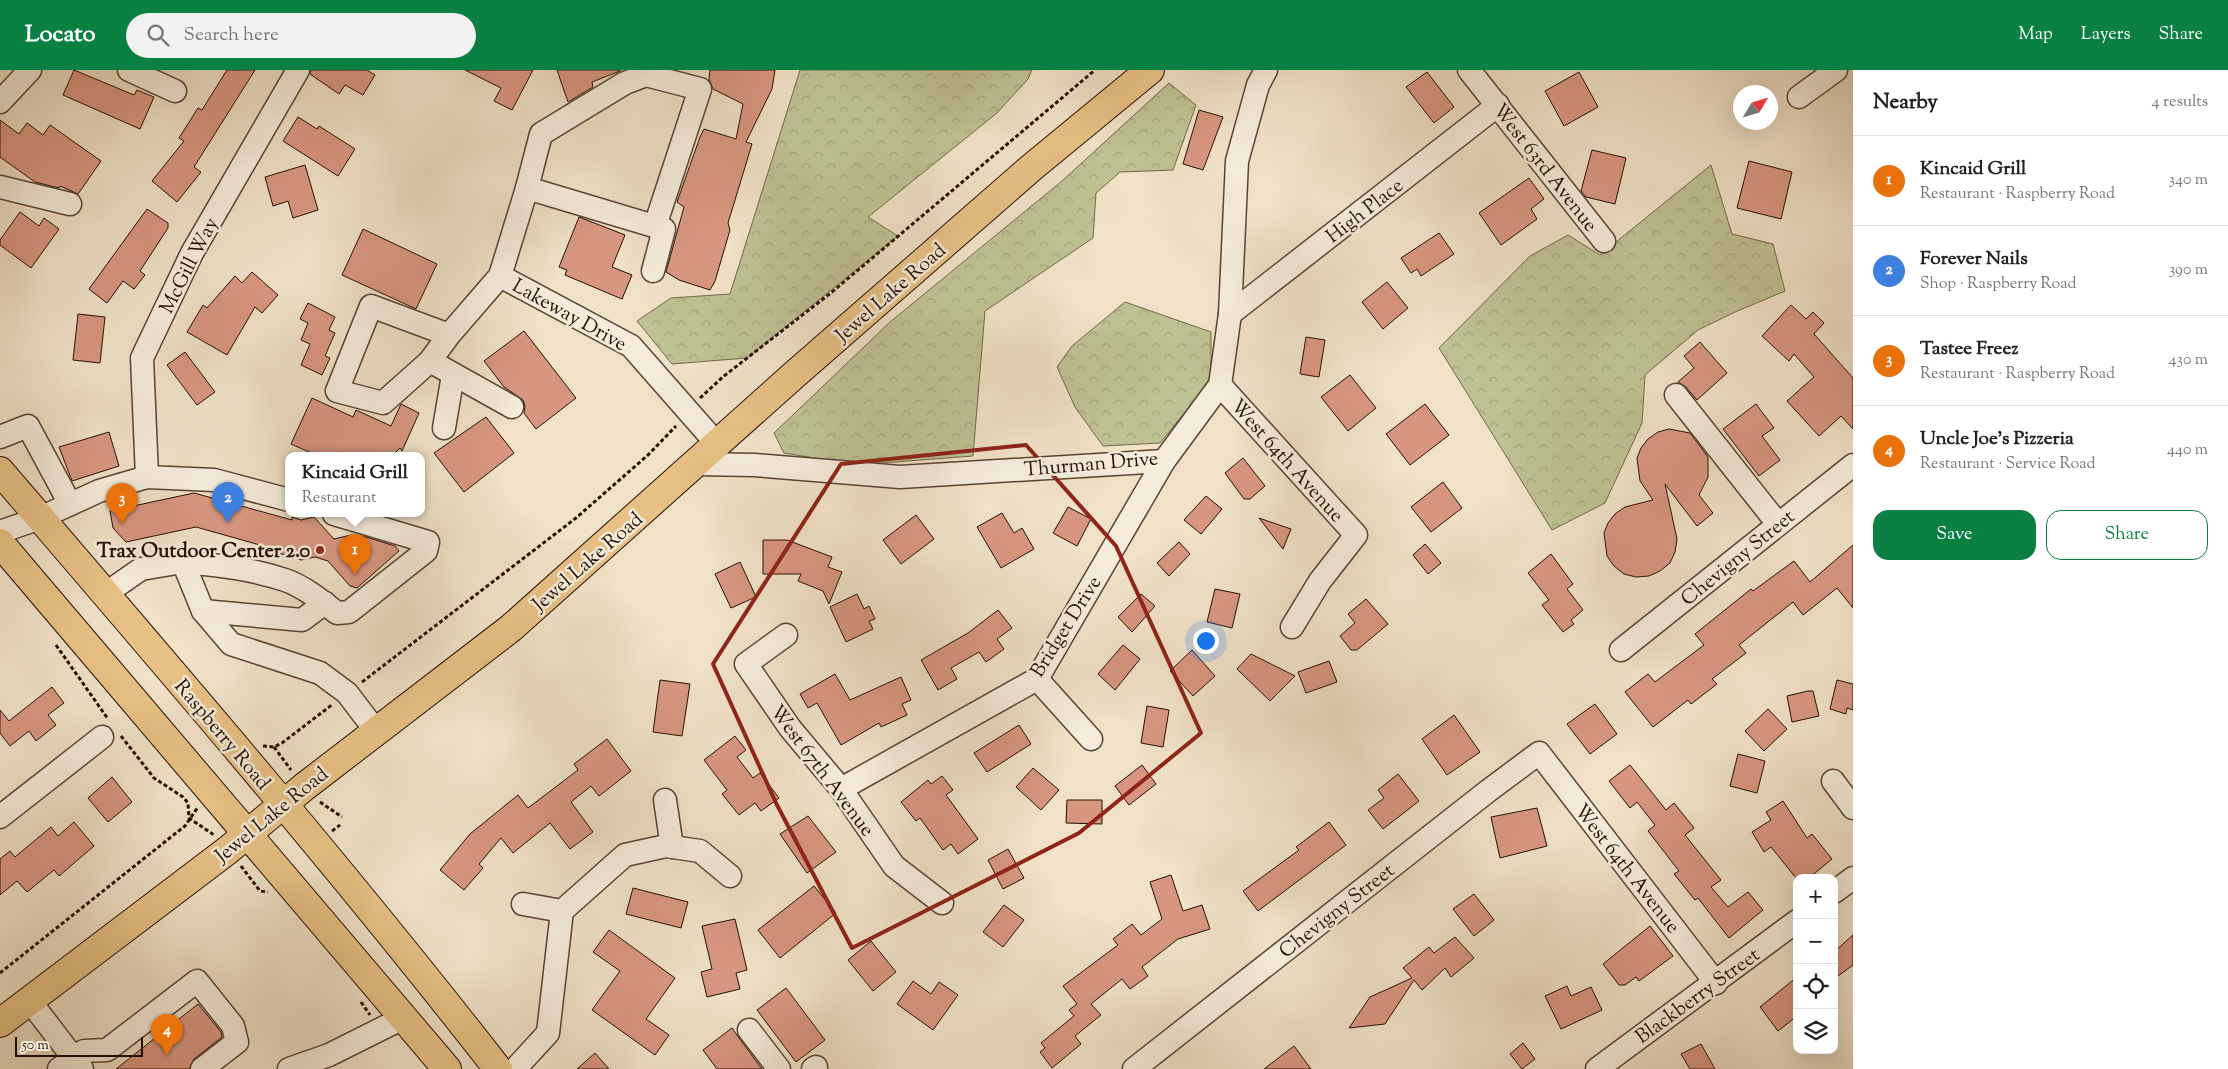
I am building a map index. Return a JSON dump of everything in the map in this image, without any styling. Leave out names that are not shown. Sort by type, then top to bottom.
[{"type":"main road","name":"Jewel Lake Road","points":[[0,1023],[238,842],[283,803],[511,628],[1031,168],[1150,70]]},
{"type":"main road","name":"Raspberry Road","points":[[0,471],[283,803],[413,960],[498,1069]]},
{"type":"main road","points":[[0,543],[238,842],[393,1024],[447,1069]]},
{"type":"street","points":[[0,102],[30,70]]},
{"type":"street","points":[[129,70],[175,90]]},
{"type":"street","name":"McGill Way","points":[[147,477],[142,358],[192,252],[298,70]]},
{"type":"street","name":"Thurman Drive","points":[[696,464],[754,465],[900,477],[1164,460],[1220,385],[1230,314],[1237,161],[1258,85],[1266,70]]},
{"type":"street","name":"West 63rd Avenue","points":[[1469,70],[1604,240]]},
{"type":"street","points":[[1799,97],[1836,70]]},
{"type":"street","points":[[449,335],[371,306],[337,391],[384,403],[430,361],[449,335],[500,276],[527,188],[541,134],[624,83],[646,75],[700,89],[655,226]]},
{"type":"street","name":"High Place","points":[[1230,314],[1498,105]]},
{"type":"street","points":[[0,186],[70,204]]},
{"type":"street","points":[[527,188],[664,229],[653,271]]},
{"type":"street","name":"Lakeway Drive","points":[[500,276],[631,346],[717,444]]},
{"type":"street","points":[[430,361],[512,407]]},
{"type":"street","points":[[444,428],[453,375]]},
{"type":"street","name":"West 64th Avenue","points":[[1220,385],[1356,535],[1320,581],[1292,627]]},
{"type":"street","points":[[1676,394],[1778,524]]},
{"type":"street","points":[[0,437],[28,426],[70,504]]},
{"type":"street","name":"Bridget Drive","points":[[841,789],[1037,679],[1164,460]]},
{"type":"street","name":"Chevigny Street","points":[[1621,650],[1853,465]]},
{"type":"street","points":[[0,532],[40,518],[99,491],[147,477],[214,480],[285,499]]},
{"type":"street","points":[[105,594],[141,569],[183,562],[224,566],[287,580],[325,603],[337,613],[349,612],[426,551],[428,542],[344,517]]},
{"type":"street","points":[[183,562],[203,611],[231,644],[320,673],[347,693],[376,731]]},
{"type":"street","points":[[203,611],[302,620],[325,603]]},
{"type":"street","name":"West 67th Avenue","points":[[786,635],[746,664],[790,728],[841,789],[894,866],[942,903]]},
{"type":"street","points":[[1037,679],[1091,739]]},
{"type":"street","points":[[0,817],[112,732]]},
{"type":"street","name":"West 64th Avenue","points":[[1539,753],[1716,982]]},
{"type":"street","name":"Chevigny Street","points":[[1134,1069],[1539,753]]},
{"type":"street","points":[[1833,781],[1853,808]]},
{"type":"street","points":[[665,800],[672,847]]},
{"type":"street","points":[[515,1069],[548,1033],[562,911],[625,855],[666,846],[700,851],[730,876]]},
{"type":"street","points":[[1838,889],[1853,878]]},
{"type":"street","points":[[523,904],[562,911]]},
{"type":"street","name":"Blackberry Street","points":[[1597,1069],[1793,924]]},
{"type":"street","points":[[29,1000],[72,1066],[84,1051],[107,1050],[197,981],[233,1026],[237,1042],[202,1069]]},
{"type":"street","points":[[290,1069],[329,1054],[393,1024]]},
{"type":"street","points":[[749,1030],[779,1069]]},
{"type":"path","points":[[0,973],[176,833],[189,818],[188,803],[154,778],[112,732],[53,641]]},
{"type":"path","points":[[189,818],[221,840],[238,842],[260,891],[271,892]]},
{"type":"path","points":[[360,1000],[362,1006],[393,1024]]},
{"type":"highlighted area","points":[[1026,445],[1116,546],[1201,733],[1079,833],[852,948],[776,803],[713,664],[841,464]]},
{"type":"green space","points":[[800,70],[1032,70],[1028,79],[997,113],[868,217],[898,236],[747,358],[672,364],[637,321],[671,298],[730,294]]},
{"type":"green space","points":[[1169,83],[1196,105],[1173,170],[1120,172],[1096,193],[1093,238],[985,311],[973,456],[856,465],[784,453],[774,433],[890,322],[1062,181]]},
{"type":"green space","points":[[1711,165],[1732,234],[1773,244],[1785,291],[1698,330],[1645,375],[1642,423],[1605,503],[1552,530],[1439,348],[1530,256],[1568,235],[1600,255]]},
{"type":"green space","points":[[1125,302],[1211,332],[1211,380],[1160,443],[1103,446],[1075,407],[1057,367],[1072,346]]},
{"type":"building","points":[[74,70],[134,95],[137,90],[154,97],[140,129],[63,95]]},
{"type":"building","points":[[227,70],[255,70],[194,167],[201,172],[177,202],[152,181],[184,141],[179,138],[198,108],[202,110]]},
{"type":"building","points":[[311,70],[367,70],[375,75],[363,95],[345,85],[339,94],[310,74]]},
{"type":"building","points":[[465,70],[533,70],[512,110],[494,101],[501,88]]},
{"type":"building","points":[[557,70],[620,71],[592,82],[593,87],[568,102]]},
{"type":"building","points":[[710,70],[775,70],[772,89],[746,142],[752,144],[728,223],[730,230],[715,281],[710,290],[679,280],[666,272],[684,207],[677,202],[704,129],[736,139],[743,104],[713,89],[709,79]]},
{"type":"building","points":[[1427,72],[1454,107],[1434,123],[1406,87]]},
{"type":"building","points":[[1579,72],[1598,107],[1564,126],[1545,91]]},
{"type":"building","points":[[1199,110],[1223,117],[1203,170],[1183,164]]},
{"type":"building","points":[[298,117],[317,129],[319,126],[355,149],[338,176],[283,141]]},
{"type":"building","points":[[0,120],[19,134],[27,123],[43,135],[50,125],[101,161],[78,194],[60,186],[59,188],[35,182],[0,157]]},
{"type":"building","points":[[1592,150],[1626,158],[1615,204],[1586,197],[1581,191]]},
{"type":"building","points":[[1749,161],[1792,172],[1781,219],[1737,208]]},
{"type":"building","points":[[305,165],[318,210],[293,218],[288,201],[273,206],[265,177]]},
{"type":"building","points":[[1529,178],[1544,199],[1531,209],[1537,219],[1501,245],[1479,213]]},
{"type":"building","points":[[147,209],[168,223],[168,228],[140,271],[145,275],[134,289],[123,281],[107,303],[89,289]]},
{"type":"building","points":[[20,212],[39,226],[44,218],[59,229],[31,268],[0,245],[0,240]]},
{"type":"building","points":[[579,217],[625,235],[612,267],[632,275],[622,299],[565,275],[567,270],[559,267]]},
{"type":"building","points":[[363,229],[437,264],[416,309],[342,275]]},
{"type":"building","points":[[1439,233],[1454,254],[1421,276],[1417,269],[1411,273],[1401,258]]},
{"type":"building","points":[[252,272],[278,295],[262,313],[255,307],[227,355],[187,332],[203,305],[207,308],[235,276],[242,283]]},
{"type":"building","points":[[1387,282],[1408,308],[1383,329],[1362,302]]},
{"type":"building","points":[[308,303],[335,317],[329,330],[335,333],[325,356],[330,358],[322,375],[301,365],[310,344],[301,340],[308,323],[300,319]]},
{"type":"building","points":[[1791,305],[1806,319],[1813,312],[1824,323],[1814,334],[1853,378],[1853,429],[1841,416],[1819,436],[1787,401],[1814,377],[1794,354],[1789,361],[1762,336]]},
{"type":"building","points":[[78,314],[105,317],[100,363],[73,360]]},
{"type":"building","points":[[524,331],[576,398],[536,429],[524,413],[525,406],[523,400],[504,387],[484,361]]},
{"type":"building","points":[[1306,337],[1325,340],[1319,377],[1300,374]]},
{"type":"building","points":[[1700,342],[1727,373],[1697,400],[1686,387],[1678,382],[1694,368],[1684,356]]},
{"type":"building","points":[[185,352],[215,392],[197,405],[167,365]]},
{"type":"building","points":[[1350,375],[1376,408],[1348,431],[1321,397]]},
{"type":"building","points":[[312,398],[353,417],[356,410],[391,426],[401,404],[419,413],[402,451],[400,448],[396,452],[309,452],[291,444]]},
{"type":"building","points":[[1425,404],[1449,435],[1410,465],[1386,434]]},
{"type":"building","points":[[1756,404],[1774,428],[1762,436],[1780,460],[1759,476],[1723,429]]},
{"type":"building","points":[[486,417],[514,453],[464,492],[434,453]]},
{"type":"building","points":[[1669,429],[1690,433],[1708,457],[1708,477],[1699,495],[1713,513],[1697,526],[1665,484],[1677,539],[1675,552],[1670,563],[1660,571],[1649,576],[1636,577],[1624,574],[1614,566],[1607,556],[1604,533],[1608,523],[1615,514],[1625,507],[1653,500],[1640,481],[1637,458],[1641,448],[1648,439],[1658,432]]},
{"type":"building","points":[[109,432],[119,466],[72,481],[59,447]]},
{"type":"building","points":[[1243,458],[1265,486],[1250,499],[1244,499],[1225,473]]},
{"type":"building","points":[[1443,482],[1462,508],[1431,532],[1411,507]]},
{"type":"building","points":[[194,493],[292,520],[292,517],[301,520],[314,517],[334,539],[351,535],[366,537],[395,546],[399,551],[357,588],[350,586],[328,561],[315,557],[301,560],[275,552],[274,549],[196,527],[126,542],[113,528],[110,511]]},
{"type":"building","points":[[1206,496],[1222,509],[1201,534],[1184,520]]},
{"type":"building","points":[[1068,507],[1091,519],[1077,546],[1053,533]]},
{"type":"building","points":[[1002,513],[1014,533],[1022,528],[1034,549],[1001,568],[977,527]]},
{"type":"building","points":[[916,515],[934,539],[901,564],[883,540]]},
{"type":"building","points":[[1259,518],[1291,529],[1283,549]]},
{"type":"building","points":[[763,540],[787,540],[832,557],[828,567],[842,572],[829,604],[823,591],[798,581],[801,574],[763,574]]},
{"type":"building","points":[[1179,542],[1190,554],[1169,576],[1157,563]]},
{"type":"building","points":[[1425,544],[1441,563],[1428,574],[1413,555]]},
{"type":"building","points":[[1853,545],[1853,608],[1837,588],[1803,615],[1793,602],[1739,645],[1746,653],[1712,679],[1717,684],[1691,704],[1688,700],[1653,727],[1625,692],[1648,674],[1655,682],[1704,645],[1695,634],[1751,589],[1753,591],[1794,561],[1810,582]]},
{"type":"building","points":[[1551,554],[1573,584],[1567,589],[1583,610],[1571,620],[1574,624],[1563,632],[1542,605],[1549,600],[1528,573]]},
{"type":"building","points":[[740,562],[756,597],[731,608],[715,574]]},
{"type":"building","points":[[1215,589],[1240,594],[1232,628],[1207,622]]},
{"type":"building","points":[[857,594],[864,609],[869,606],[875,619],[869,621],[873,629],[846,642],[830,607]]},
{"type":"building","points":[[1141,594],[1155,606],[1132,632],[1118,617]]},
{"type":"building","points":[[1366,599],[1388,624],[1357,650],[1351,650],[1340,636],[1355,623],[1348,614]]},
{"type":"building","points":[[998,610],[1012,628],[997,639],[1004,649],[986,662],[979,652],[951,668],[957,679],[938,690],[921,660],[968,633]]},
{"type":"building","points":[[1123,645],[1140,659],[1115,690],[1098,674]]},
{"type":"building","points":[[1192,650],[1215,676],[1193,696],[1170,671]]},
{"type":"building","points":[[1251,654],[1295,676],[1270,701],[1237,669]]},
{"type":"building","points":[[1329,661],[1337,682],[1306,693],[1298,672]]},
{"type":"building","points":[[835,674],[850,700],[901,677],[911,700],[902,704],[907,715],[881,727],[879,723],[841,745],[817,703],[808,708],[800,694]]},
{"type":"building","points":[[660,680],[690,684],[682,736],[653,732]]},
{"type":"building","points":[[1837,680],[1853,684],[1853,710],[1847,708],[1846,714],[1830,709]]},
{"type":"building","points":[[52,687],[64,703],[48,715],[56,725],[36,741],[29,731],[10,746],[0,733],[0,710],[9,721]]},
{"type":"building","points":[[1813,691],[1819,716],[1792,722],[1787,696]]},
{"type":"building","points":[[1595,704],[1617,734],[1590,754],[1567,724]]},
{"type":"building","points":[[1147,706],[1169,710],[1163,747],[1141,743]]},
{"type":"building","points":[[1768,709],[1787,729],[1764,751],[1745,731]]},
{"type":"building","points":[[1454,715],[1480,752],[1447,775],[1422,739]]},
{"type":"building","points":[[1019,725],[1031,744],[987,772],[974,753]]},
{"type":"building","points":[[735,736],[746,750],[737,757],[753,778],[760,773],[779,798],[761,811],[755,803],[739,815],[722,794],[727,790],[704,760]]},
{"type":"building","points":[[607,739],[631,771],[599,796],[591,786],[571,802],[593,832],[570,849],[550,823],[513,853],[501,838],[479,864],[483,868],[464,890],[440,870],[470,834],[518,795],[528,808],[578,770],[574,764]]},
{"type":"building","points":[[1738,754],[1765,761],[1757,793],[1730,786]]},
{"type":"building","points":[[1142,765],[1156,784],[1129,805],[1115,786]]},
{"type":"building","points":[[1630,765],[1666,810],[1674,803],[1694,828],[1685,835],[1721,880],[1711,887],[1728,907],[1748,892],[1763,910],[1729,938],[1698,898],[1695,900],[1674,874],[1679,871],[1648,831],[1655,825],[1637,802],[1630,808],[1609,781]]},
{"type":"building","points":[[1033,768],[1059,790],[1041,810],[1016,787]]},
{"type":"building","points":[[1398,774],[1419,801],[1383,829],[1368,810],[1384,798],[1378,790]]},
{"type":"building","points":[[942,776],[953,790],[946,795],[978,839],[958,854],[951,844],[943,850],[920,818],[916,821],[901,802],[928,780],[931,784]]},
{"type":"building","points":[[112,777],[132,802],[108,822],[88,798]]},
{"type":"building","points":[[1067,800],[1102,800],[1102,824],[1066,823]]},
{"type":"building","points":[[1783,801],[1807,838],[1812,834],[1832,859],[1814,874],[1793,874],[1771,847],[1764,852],[1752,832],[1771,820],[1766,812]]},
{"type":"building","points":[[1537,808],[1547,846],[1500,858],[1491,817]]},
{"type":"building","points":[[808,816],[836,852],[807,873],[780,834]]},
{"type":"building","points":[[74,822],[94,846],[59,876],[54,870],[27,892],[17,881],[0,895],[0,859],[10,851],[15,857],[51,827],[58,836]]},
{"type":"building","points":[[1329,822],[1346,845],[1258,911],[1243,891],[1299,850],[1296,847]]},
{"type":"building","points":[[1008,849],[1024,878],[1003,889],[988,860]]},
{"type":"building","points":[[1171,875],[1183,911],[1202,905],[1210,929],[1178,939],[1142,967],[1148,976],[1130,989],[1122,979],[1091,1004],[1101,1015],[1075,1036],[1081,1044],[1052,1068],[1040,1052],[1045,1048],[1041,1043],[1074,1016],[1069,1010],[1077,1004],[1063,986],[1118,945],[1113,939],[1132,924],[1141,935],[1162,919],[1150,882]]},
{"type":"building","points":[[814,886],[836,913],[780,958],[758,930]]},
{"type":"building","points":[[633,888],[688,902],[681,928],[626,914]]},
{"type":"building","points":[[1474,894],[1494,920],[1474,936],[1453,909]]},
{"type":"building","points":[[1004,905],[1024,920],[1003,947],[983,932]]},
{"type":"building","points":[[735,919],[747,970],[736,973],[740,989],[707,997],[701,972],[712,969],[702,926]]},
{"type":"building","points":[[1650,926],[1673,956],[1639,981],[1636,977],[1625,985],[1619,985],[1603,964]]},
{"type":"building","points":[[609,930],[675,978],[646,1019],[669,1035],[655,1055],[592,1010],[620,971],[593,952]]},
{"type":"building","points":[[1853,935],[1853,965],[1838,976],[1838,964],[1838,948]]},
{"type":"building","points":[[1455,937],[1474,958],[1451,977],[1445,968],[1422,990],[1414,980],[1385,1024],[1349,1028],[1370,997],[1412,978],[1403,968],[1429,947],[1434,953]]},
{"type":"building","points":[[871,941],[896,972],[873,991],[848,960]]},
{"type":"building","points":[[1793,980],[1793,1019],[1778,1031],[1760,1007]]},
{"type":"building","points":[[913,981],[931,994],[939,982],[958,995],[933,1030],[897,1004]]},
{"type":"building","points":[[1567,986],[1571,996],[1591,987],[1602,1010],[1561,1029],[1545,996]]},
{"type":"building","points":[[786,988],[825,1040],[796,1062],[757,1010]]},
{"type":"building","points":[[198,1004],[221,1032],[222,1037],[194,1059],[189,1069],[116,1069]]},
{"type":"building","points":[[732,1028],[762,1069],[717,1069],[703,1050]]},
{"type":"building","points":[[1523,1043],[1535,1059],[1522,1069],[1510,1054]]},
{"type":"building","points":[[1701,1044],[1715,1069],[1690,1069],[1681,1054]]},
{"type":"building","points":[[1294,1046],[1311,1069],[1264,1069]]},
{"type":"building","points":[[595,1053],[609,1069],[577,1069]]},
{"type":"place","name":"Forever Nails","points":[[228,523]]},
{"type":"place","name":"Tastee Freez","points":[[122,524]]},
{"type":"place","name":"Trax Outdoor Center 2.0","points":[[320,550]]},
{"type":"place","name":"Kincaid Grill","points":[[355,575]]},
{"type":"place","name":"Uncle Joe's Pizzeria","points":[[167,1055]]}]
